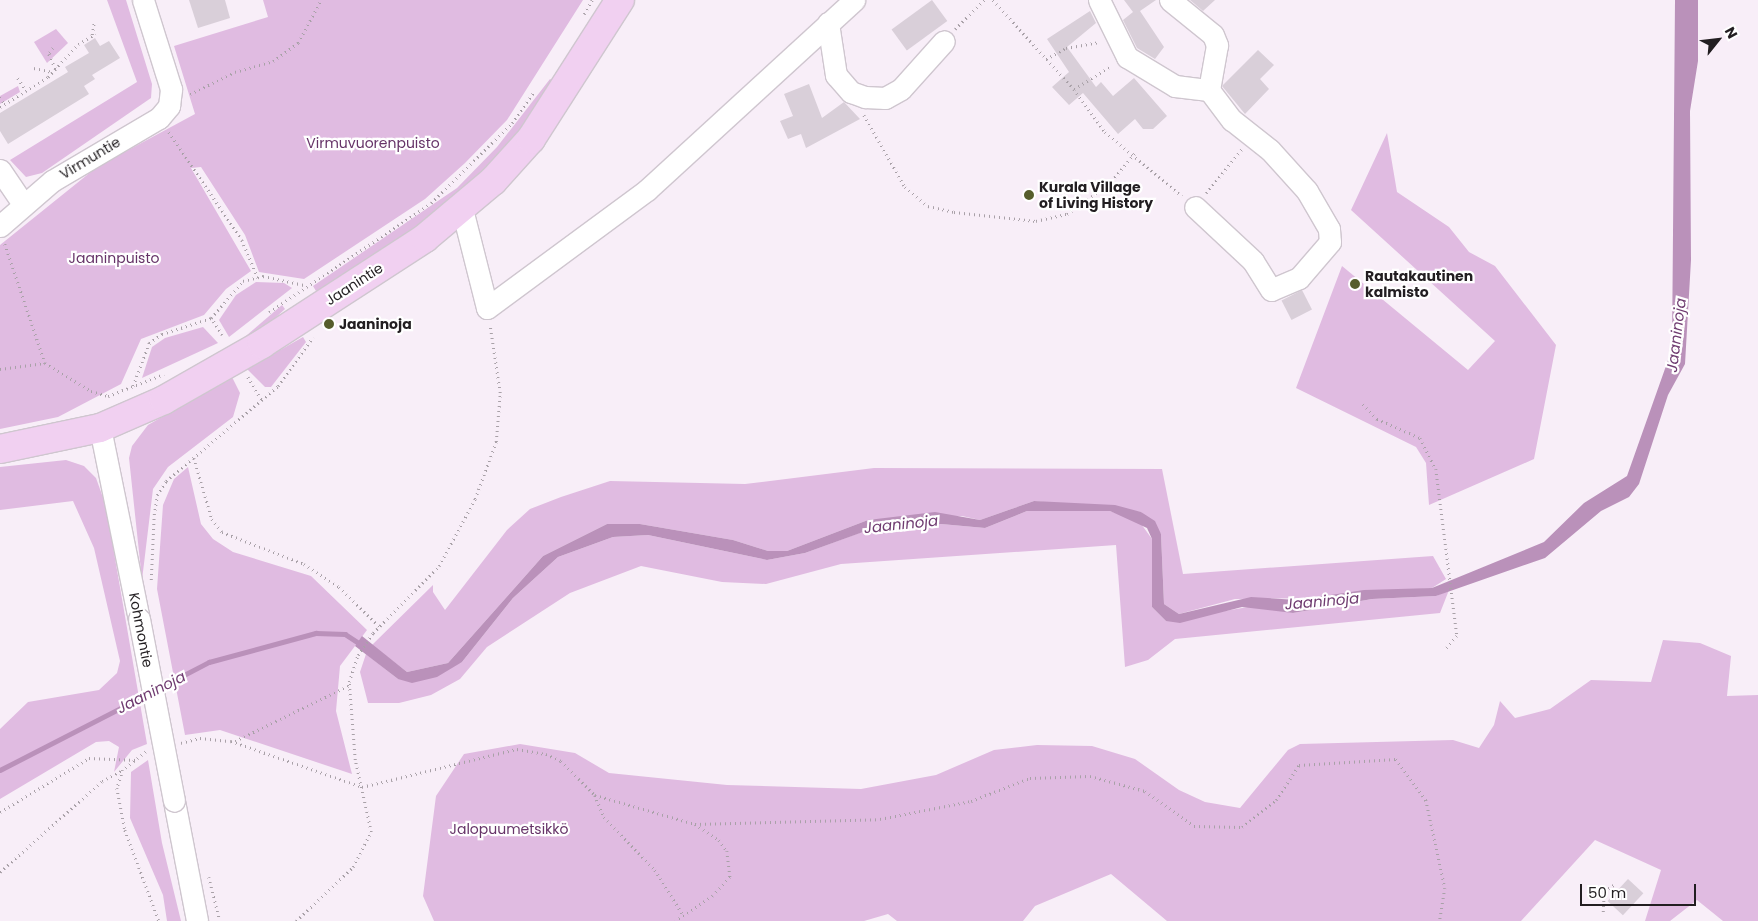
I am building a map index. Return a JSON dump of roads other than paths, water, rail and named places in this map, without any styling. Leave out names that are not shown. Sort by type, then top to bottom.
[{"type":"main road","name":"Jaanintie","points":[[0,450],[100,428],[164,400],[262,344],[462,208],[531,139],[620,0]]},
{"type":"street","name":"Virmuntie","points":[[0,226],[23,204],[75,166],[167,105],[143,0]]},
{"type":"street","points":[[1099,0],[1115,38],[1126,57],[1175,86],[1208,90],[1232,120],[1252,136],[1307,191],[1329,229],[1330,242],[1324,253],[1299,278],[1271,290],[1253,261],[1195,208]]},
{"type":"street","points":[[1170,0],[1213,35],[1217,45],[1208,90]]},
{"type":"street","points":[[462,208],[487,308],[646,190],[840,9]]},
{"type":"street","points":[[840,9],[836,75],[853,92],[885,98],[893,93],[944,41]]},
{"type":"street","points":[[0,170],[23,204]]},
{"type":"street","name":"Kohmontie","points":[[100,428],[198,921]]},
{"type":"water","points":[[1675,0],[1698,0],[1698,61],[1690,111],[1691,260],[1685,364],[1668,395],[1639,484],[1629,497],[1601,511],[1545,558],[1436,596],[1372,599],[1293,613],[1242,607],[1180,623],[1166,621],[1152,607],[1152,539],[1147,528],[1110,511],[1027,511],[985,528],[941,524],[874,528],[805,553],[767,560],[648,535],[613,537],[558,557],[513,598],[462,662],[437,677],[412,683],[398,679],[355,646],[362,636],[407,672],[448,663],[543,556],[607,524],[640,524],[733,540],[768,551],[787,551],[868,520],[935,512],[980,520],[1034,501],[1115,505],[1141,512],[1155,521],[1161,534],[1164,604],[1179,614],[1251,597],[1297,600],[1364,590],[1432,588],[1544,542],[1584,503],[1627,476],[1672,349]]},
{"type":"waterway","name":"Jaaninoja","points":[[159,688],[209,662],[316,633],[345,634],[362,645]]},
{"type":"waterway","name":"Jaaninoja","points":[[0,770],[148,694]]},
{"type":"place","name":"Kurala Village of Living History","points":[[1029,195]]},
{"type":"place","name":"Rautakautinen kalmisto","points":[[1355,284]]},
{"type":"place","name":"Jaaninoja","points":[[329,324]]},
{"type":"park label","name":"Virmuvuorenpuisto","points":[[373,143]]},
{"type":"park label","name":"Jaaninpuisto","points":[[114,258]]},
{"type":"park label","name":"Jalopuumetsikkö","points":[[509,829]]}]
